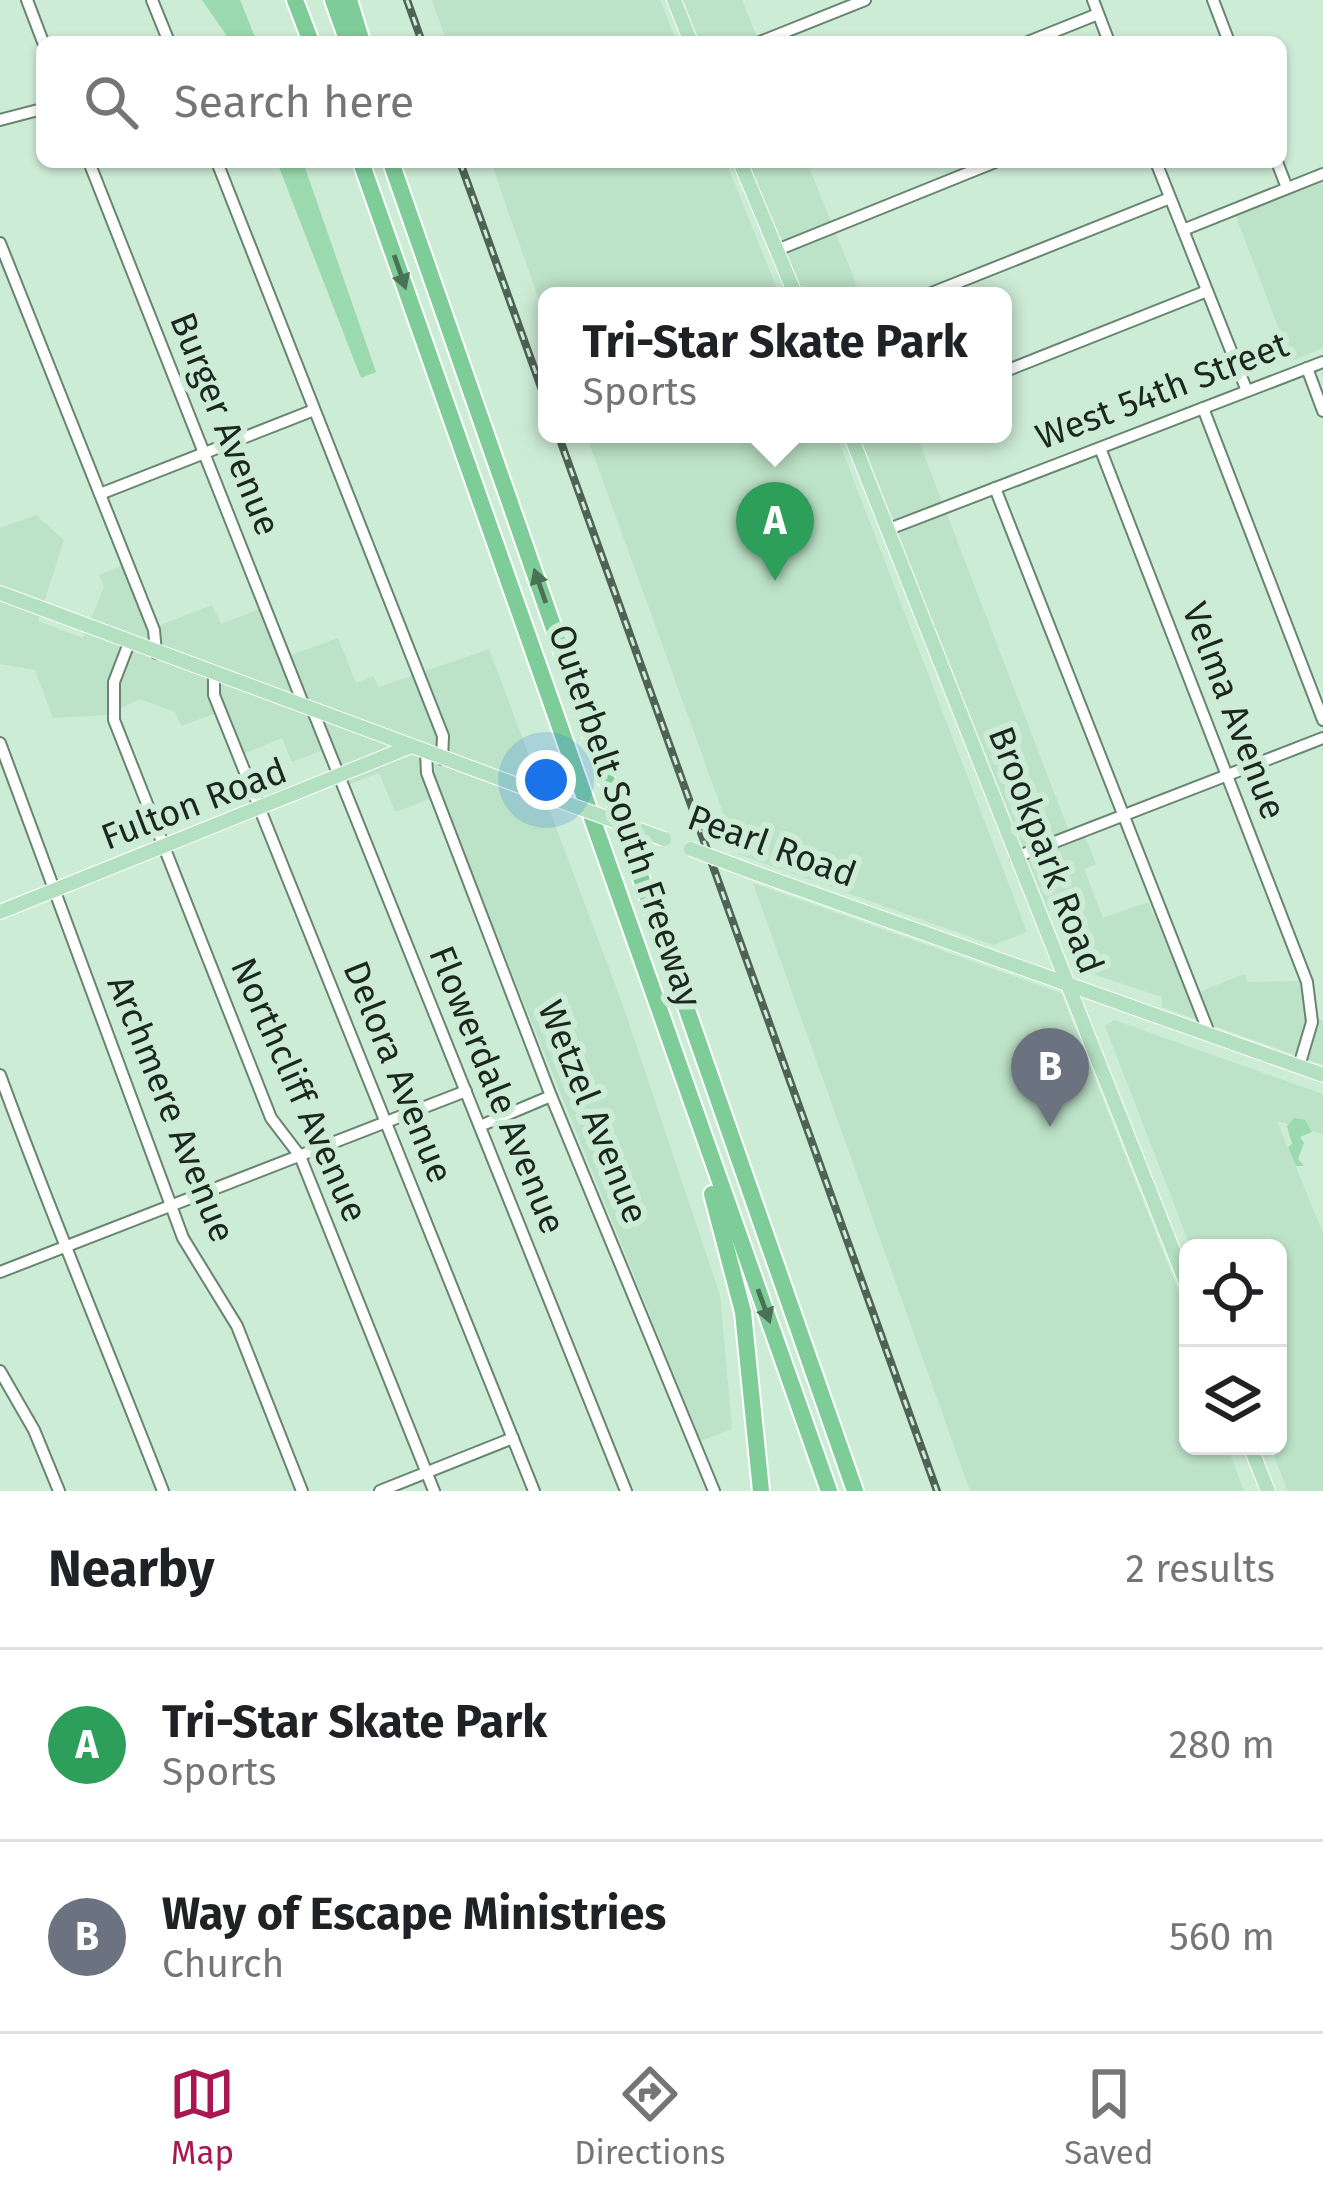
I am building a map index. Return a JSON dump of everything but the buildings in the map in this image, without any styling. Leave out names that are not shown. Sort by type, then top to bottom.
[{"type":"highway","points":[[295,0],[313,36]]},
{"type":"highway","points":[[305,0],[314,36]]},
{"type":"highway","points":[[333,0],[346,36]]},
{"type":"highway","points":[[350,0],[360,36]]},
{"type":"highway","name":"Outerbelt South Freeway","points":[[364,168],[829,1491]]},
{"type":"highway","name":"Outerbelt South Freeway","points":[[397,168],[855,1491]]},
{"type":"highway","points":[[668,1038],[737,1280],[760,1491]]},
{"type":"main road","points":[[674,0],[689,36]]},
{"type":"main road","points":[[743,168],[792,287]]},
{"type":"main road","name":"Brookpark Road","points":[[854,443],[1179,1266]]},
{"type":"main road","name":"Pearl Road","points":[[0,593],[426,754],[1323,1075]]},
{"type":"main road","name":"Fulton Road","points":[[0,912],[260,811],[409,747]]},
{"type":"main road","points":[[1254,1455],[1268,1491]]},
{"type":"street","points":[[27,0],[41,36]]},
{"type":"street","points":[[152,0],[167,36]]},
{"type":"street","points":[[775,36],[865,0]]},
{"type":"street","points":[[1093,0],[1107,36]]},
{"type":"street","points":[[1213,0],[1227,36]]},
{"type":"street","points":[[1043,36],[1098,14]]},
{"type":"street","points":[[0,120],[36,111]]},
{"type":"street","name":"Burger Avenue","points":[[91,168],[309,709]]},
{"type":"street","points":[[219,168],[443,736],[442,759]]},
{"type":"street","points":[[777,250],[980,168]]},
{"type":"street","points":[[1158,168],[1247,391]]},
{"type":"street","points":[[1279,168],[1287,188]]},
{"type":"street","points":[[1183,230],[1323,174]]},
{"type":"street","points":[[947,287],[1171,198]]},
{"type":"street","points":[[0,243],[154,630],[155,653]]},
{"type":"street","points":[[1012,368],[1208,291]]},
{"type":"street","name":"West 54th Street","points":[[889,529],[1323,362]]},
{"type":"street","points":[[1307,368],[1323,411]]},
{"type":"street","points":[[1204,408],[1323,720]]},
{"type":"street","points":[[100,494],[314,410]]},
{"type":"street","name":"Velma Avenue","points":[[1100,448],[1311,995],[1312,1022],[1299,1066]]},
{"type":"street","points":[[994,488],[1209,1033]]},
{"type":"street","name":"Northcliff Avenue","points":[[129,643],[114,682],[114,719],[271,1118],[300,1156],[434,1491]]},
{"type":"street","name":"Delora Avenue","points":[[214,675],[214,695],[534,1491]]},
{"type":"street","name":"Flowerdale Avenue","points":[[309,709],[626,1491]]},
{"type":"street","points":[[1016,857],[1323,738]]},
{"type":"street","name":"Archmere Avenue","points":[[0,743],[183,1238],[237,1326],[302,1491]]},
{"type":"street","name":"Wetzel Avenue","points":[[426,754],[427,773],[551,1096],[714,1491]]},
{"type":"street","points":[[0,1075],[63,1247],[93,1308],[163,1491]]},
{"type":"street","points":[[0,1272],[466,1091]]},
{"type":"street","points":[[480,1126],[551,1096]]},
{"type":"street","points":[[0,1371],[34,1430],[58,1491]]},
{"type":"street","points":[[380,1491],[513,1438]]},
{"type":"shaded area","points":[[202,0],[240,0],[255,36],[227,36]]},
{"type":"shaded area","points":[[432,0],[660,0],[675,36],[445,36]]},
{"type":"shaded area","points":[[681,0],[742,0],[757,36],[696,36]]},
{"type":"shaded area","points":[[279,168],[305,168],[376,372],[361,378]]},
{"type":"shaded area","points":[[493,168],[728,168],[776,287],[538,287],[538,297]]},
{"type":"shaded area","points":[[748,168],[809,168],[857,287],[796,287]]},
{"type":"shaded area","points":[[1323,180],[1323,348],[1291,361],[1235,214]]},
{"type":"shaded area","points":[[589,443],[839,443],[1027,932],[993,945],[738,854]]},
{"type":"shaded area","points":[[860,443],[919,443],[1072,839],[1085,836],[1096,864],[1084,869],[1103,918],[1148,902],[1189,996],[1244,974],[1248,982],[1302,981],[1317,1020],[1323,1020],[1323,1065],[1162,1007],[1162,997],[1081,970],[1055,909],[1048,911]]},
{"type":"shaded area","points":[[36,515],[64,540],[38,621],[83,638],[104,587],[99,575],[123,565],[148,630],[212,605],[221,624],[260,609],[280,659],[338,638],[356,683],[373,676],[379,687],[489,649],[621,1000],[720,1295],[732,1429],[701,1441],[440,795],[395,812],[379,773],[337,789],[321,751],[292,762],[282,738],[234,758],[216,713],[181,726],[175,712],[140,699],[107,715],[53,718],[35,670],[0,664],[0,528]]},
{"type":"shaded area","points":[[753,883],[1061,993],[1179,1292],[1179,1455],[1230,1455],[1244,1491],[970,1491]]},
{"type":"shaded area","points":[[1114,1020],[1323,1094],[1323,1134],[1277,1121],[1323,1233],[1323,1491],[1288,1491],[1274,1455],[1287,1455],[1287,1239],[1188,1239],[1105,1026]]},
{"type":"shaded area","points":[[1294,1118],[1305,1120],[1312,1132],[1300,1137],[1304,1143],[1298,1159],[1304,1166],[1296,1166],[1288,1147],[1292,1144],[1287,1126]]},
{"type":"railway","points":[[407,0],[420,36]]},
{"type":"railway","points":[[462,168],[538,379]]},
{"type":"railway","points":[[561,443],[937,1491]]},
{"type":"place","name":"Tri-Star Skate Park","points":[[775,581]]},
{"type":"place","name":"Way of Escape Ministries","points":[[1050,1127]]}]
